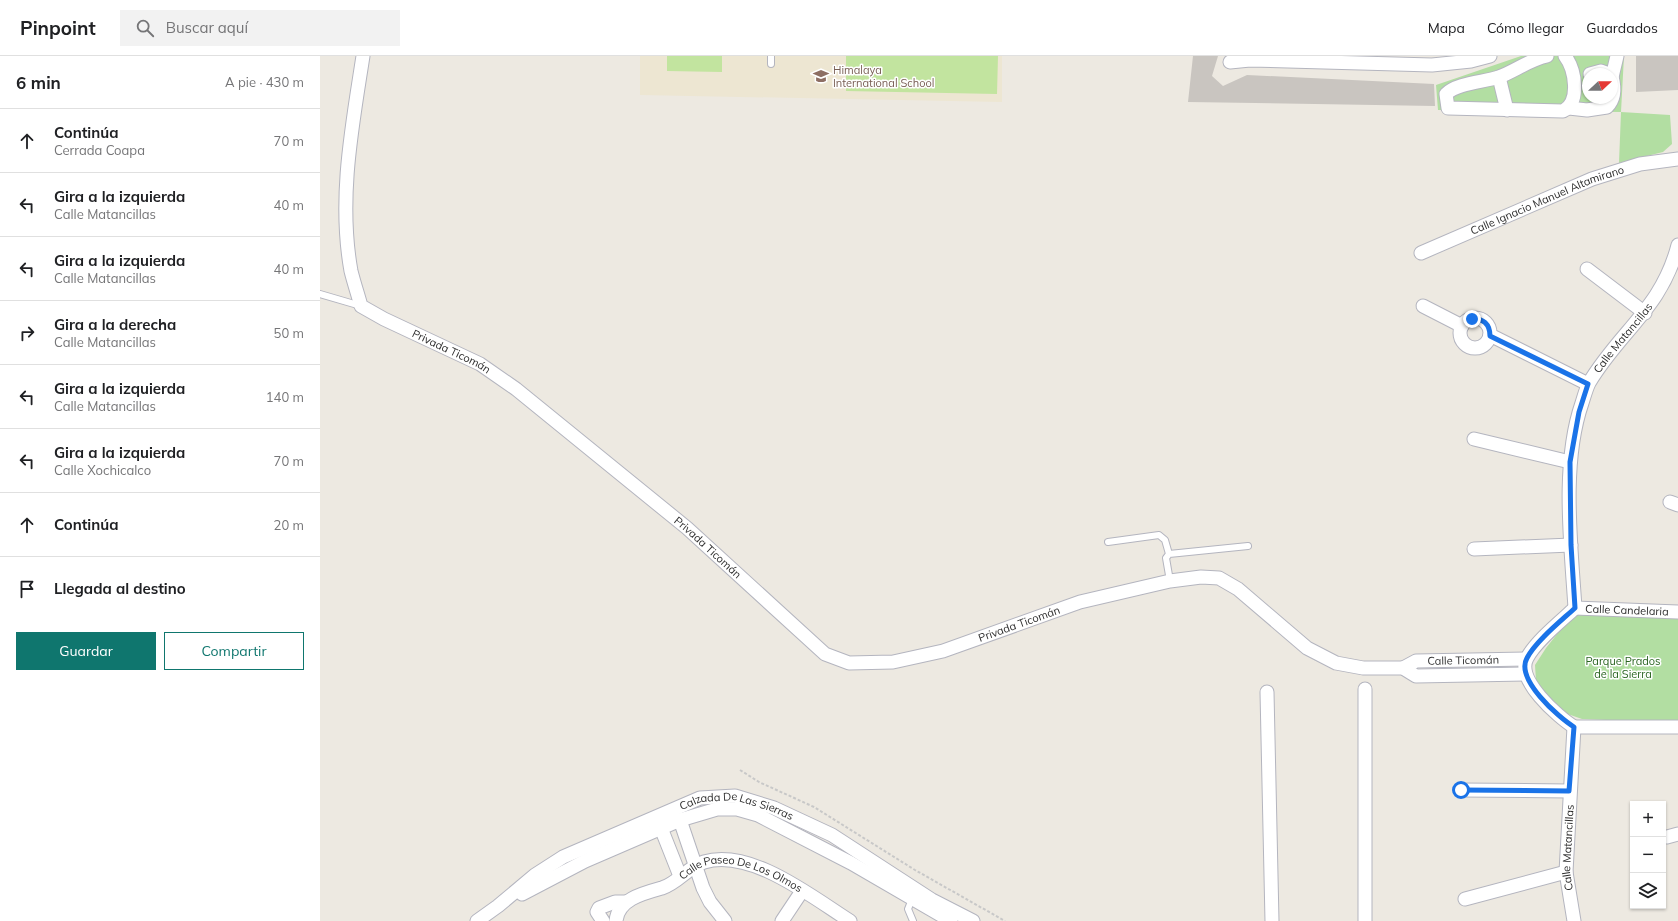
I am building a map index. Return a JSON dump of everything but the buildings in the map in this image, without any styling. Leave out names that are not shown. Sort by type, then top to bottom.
[{"type":"street","points":[[362,306],[352,273],[346,207],[349,147],[363,56]]},
{"type":"street","points":[[1230,62],[1250,58],[1322,58],[1399,61],[1471,59],[1490,56]]},
{"type":"street","points":[[1546,56],[1525,63],[1499,77],[1454,88],[1446,94],[1448,108],[1563,111],[1569,108],[1587,110],[1603,109],[1609,106],[1610,104]]},
{"type":"street","points":[[1565,56],[1570,64],[1574,82],[1574,92],[1569,108]]},
{"type":"street","points":[[1614,68],[1617,56]]},
{"type":"street","points":[[1499,77],[1507,110]]},
{"type":"street","points":[[1574,82],[1582,78]]},
{"type":"street","name":"Calle Ignacio Manuel Altamirano","points":[[1421,252],[1580,183],[1640,164],[1678,159]]},
{"type":"street","name":"Calle Matancillas","points":[[1575,608],[1571,545],[1570,462],[1579,412],[1588,384],[1605,360],[1645,313],[1666,281],[1674,262],[1678,245]]},
{"type":"street","points":[[1587,269],[1645,313]]},
{"type":"street","name":"Privada Ticomán","points":[[362,306],[384,319],[480,364],[516,388],[687,528],[825,654],[837,659],[849,663],[893,662],[943,651],[1080,602],[1170,581],[1201,577],[1219,578],[1238,589],[1307,648]]},
{"type":"street","points":[[1423,306],[1462,326]]},
{"type":"street","points":[[1472,319],[1483,320],[1490,330],[1490,336],[1484,345],[1473,348],[1463,342],[1461,337],[1462,326],[1472,319]]},
{"type":"street","points":[[1490,336],[1588,384]]},
{"type":"street","points":[[1474,439],[1570,462]]},
{"type":"street","points":[[1474,549],[1571,545]]},
{"type":"street","points":[[1575,608],[1546,635],[1526,659],[1525,674],[1552,711],[1574,727],[1678,727]]},
{"type":"street","name":"Calle Candelaria","points":[[1575,608],[1678,612]]},
{"type":"street","name":"Calle Ticomán","points":[[1307,648],[1336,663],[1363,668],[1402,668],[1416,661],[1526,659]]},
{"type":"street","name":"Calle Ticomán","points":[[1402,668],[1416,676],[1525,674]]},
{"type":"street","points":[[1364,689],[1365,921]]},
{"type":"street","points":[[1267,692],[1272,921]]},
{"type":"street","name":"Calle Matancillas","points":[[1574,727],[1569,791],[1566,872],[1574,921]]},
{"type":"street","points":[[1461,790],[1569,791]]},
{"type":"street","name":"Calzada De Las Sierras","points":[[477,921],[537,880],[563,857],[700,798],[736,796],[774,808],[832,835],[932,900],[973,921]]},
{"type":"street","name":"Calzada De Las Sierras","points":[[537,880],[680,820],[717,808],[737,809],[758,814],[851,863],[912,900],[951,921]]},
{"type":"street","points":[[680,820],[696,865],[702,888],[710,902],[725,921]]},
{"type":"street","points":[[661,828],[680,876]]},
{"type":"street","name":"Calle Paseo De Los Olmos","points":[[603,921],[597,912],[599,908],[615,902],[626,902],[635,897],[665,887],[696,865],[717,859],[748,864],[770,873],[850,921]]},
{"type":"street","points":[[1465,899],[1566,872]]},
{"type":"street","points":[[782,921],[802,891]]},
{"type":"street","points":[[616,921],[620,908],[626,902]]},
{"type":"lane","points":[[771,56],[771,64]]},
{"type":"lane","points":[[320,294],[362,306]]},
{"type":"lane","points":[[1108,542],[1159,535],[1165,540],[1169,554],[1166,558],[1170,581]]},
{"type":"lane","points":[[1169,554],[1248,546]]},
{"type":"lane","points":[[912,900],[908,909],[913,921]]},
{"type":"path","points":[[740,770],[759,782],[814,807],[915,870],[1005,921]]},
{"type":"shaded area","name":"Himalaya International School","points":[[640,56],[1002,56],[1002,102],[640,95]]},
{"type":"green space","points":[[667,56],[722,56],[722,72],[667,71]]},
{"type":"green space","points":[[846,56],[998,56],[997,94],[846,91]]},
{"type":"green space","points":[[1521,56],[1624,56],[1621,112],[1438,110],[1436,85]]},
{"type":"green space","points":[[1621,112],[1670,115],[1672,144],[1663,152],[1619,163]]},
{"type":"green space","name":"Parque Prados de la Sierra","points":[[1573,614],[1678,614],[1678,723],[1582,719],[1559,711],[1536,681],[1535,665],[1546,648]]},
{"type":"place","name":"Himalaya International School","points":[[821,76]]},
{"type":"route","points":[[1461,790],[1569,791],[1574,727],[1552,711],[1525,674],[1526,659],[1546,635],[1575,608],[1571,545],[1570,462],[1579,412],[1588,384],[1490,336],[1490,330],[1483,320],[1472,319]]}]
